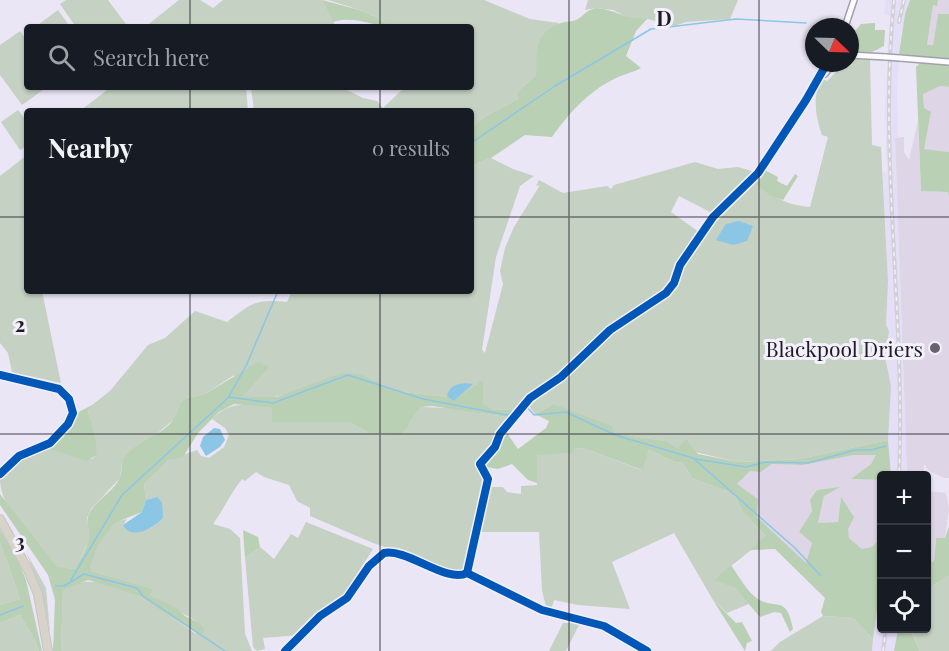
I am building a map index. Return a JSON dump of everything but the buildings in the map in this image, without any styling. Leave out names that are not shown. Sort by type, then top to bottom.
[{"type":"highway","points":[[0,519],[28,570],[38,594],[48,651]]},
{"type":"street","points":[[848,18],[854,0]]},
{"type":"street","points":[[859,56],[949,62]]},
{"type":"street","points":[[467,573],[488,479],[480,464],[495,447],[500,434],[525,406],[561,377],[610,330],[666,293],[674,283],[685,258],[713,217],[758,173],[822,72]]},
{"type":"street","points":[[820,75],[826,72]]},
{"type":"street","points":[[0,375],[59,389],[69,399],[73,412],[68,424],[50,443],[19,456],[0,474]]},
{"type":"street","points":[[285,651],[320,616],[347,598],[369,567],[384,552],[395,553],[453,574],[467,573],[542,610],[604,626],[647,651]]},
{"type":"shaded area","points":[[886,0],[910,0],[901,34],[897,91],[898,137],[895,138],[907,471],[891,471],[888,440],[891,386],[885,357],[889,331],[886,325],[888,281],[883,173],[887,172],[885,104],[891,16],[884,14]]},
{"type":"shaded area","points":[[938,0],[949,0],[949,14],[938,14],[933,46],[927,45],[933,5],[937,5]]},
{"type":"shaded area","points":[[940,86],[949,87],[949,152],[923,149],[931,113],[924,109],[923,93]]},
{"type":"shaded area","points":[[918,121],[921,191],[949,192],[949,478],[929,471],[924,464],[923,471],[907,471],[895,138],[904,137],[904,152],[909,160]]},
{"type":"shaded area","points":[[854,455],[876,455],[871,464],[852,479],[877,480],[877,545],[872,549],[862,549],[849,538],[841,498],[838,522],[818,523],[824,496],[810,500],[812,511],[799,532],[812,543],[807,564],[757,517],[758,499],[737,484],[750,470],[761,472],[772,464],[803,465]]},
{"type":"shaded area","points":[[931,491],[946,493],[949,509],[945,538],[936,538],[934,561],[931,562]]},
{"type":"shaded area","points":[[877,609],[877,633],[897,633],[894,651],[872,651]]},
{"type":"green space","points":[[66,0],[108,0],[126,24],[74,24],[60,4]]},
{"type":"green space","points":[[179,0],[200,0],[213,8],[223,0],[322,0],[334,24],[149,24]]},
{"type":"green space","points":[[322,0],[363,11],[388,24],[349,20],[333,22]]},
{"type":"green space","points":[[328,0],[484,0],[530,19],[559,23],[544,39],[537,59],[536,75],[516,93],[518,99],[484,117],[474,126],[474,108],[383,108],[402,90],[474,90],[474,24],[388,24],[363,11]]},
{"type":"green space","points":[[588,0],[738,0],[730,19],[686,22],[674,26],[648,19],[633,20],[613,10],[596,8],[585,10]]},
{"type":"green space","points":[[910,0],[938,0],[937,6],[933,5],[927,45],[933,45],[938,14],[949,14],[949,60],[899,54],[905,14]]},
{"type":"green space","points":[[596,8],[628,17],[648,18],[636,31],[626,56],[641,68],[617,77],[596,90],[572,112],[552,137],[525,135],[491,158],[474,165],[474,126],[484,117],[518,99],[516,93],[536,75],[541,37],[552,27],[576,20]]},
{"type":"green space","points":[[58,10],[68,24],[39,24]]},
{"type":"green space","points":[[875,23],[875,30],[885,30],[884,46],[868,54],[859,54],[859,26],[861,24]]},
{"type":"green space","points":[[20,31],[24,37],[24,90],[43,90],[22,105],[0,75],[0,45]]},
{"type":"green space","points":[[859,59],[870,60],[872,145],[881,147],[888,281],[886,325],[889,331],[885,357],[891,386],[888,440],[799,459],[738,462],[678,448],[666,441],[614,433],[553,404],[535,414],[529,406],[539,394],[563,380],[620,326],[667,296],[675,287],[685,264],[713,225],[754,183],[780,200],[810,207],[828,137],[822,135],[816,99],[819,85],[823,79],[827,81],[836,72],[859,72]]},
{"type":"green space","points":[[922,61],[949,65],[949,87],[940,86],[923,94],[924,108],[931,112],[924,149],[949,152],[949,196],[948,192],[921,191],[916,67]]},
{"type":"green space","points":[[107,90],[246,90],[248,108],[84,108]]},
{"type":"green space","points":[[251,90],[347,90],[363,98],[377,101],[383,108],[254,108]]},
{"type":"green space","points":[[18,110],[24,118],[24,148],[20,150],[1,122]]},
{"type":"green space","points":[[24,157],[24,294],[43,294],[61,383],[12,372],[8,353],[0,343],[0,176]]},
{"type":"green space","points":[[491,158],[534,176],[520,186],[496,257],[482,350],[485,353],[503,284],[500,271],[505,248],[514,227],[540,185],[536,186],[539,180],[563,193],[607,186],[611,189],[614,185],[695,162],[718,169],[738,167],[755,172],[712,213],[679,196],[671,212],[699,232],[677,266],[670,285],[624,317],[561,373],[531,393],[520,409],[494,410],[482,404],[479,413],[513,418],[500,430],[476,466],[486,478],[469,561],[462,573],[373,543],[310,516],[310,508],[297,501],[289,485],[256,472],[245,481],[242,479],[213,524],[230,529],[240,538],[245,634],[252,651],[61,651],[63,589],[79,583],[96,582],[114,586],[150,603],[196,634],[198,622],[150,595],[152,589],[92,571],[89,566],[98,546],[114,522],[127,519],[123,525],[144,530],[163,518],[157,497],[146,500],[144,484],[169,460],[197,450],[201,456],[209,458],[224,447],[229,435],[225,428],[212,419],[227,408],[240,405],[272,408],[273,422],[349,422],[367,432],[408,425],[421,407],[446,408],[449,400],[447,397],[395,391],[381,385],[298,391],[267,399],[242,397],[234,375],[205,394],[186,398],[180,403],[178,416],[122,463],[120,478],[91,509],[87,518],[90,539],[75,569],[57,568],[21,526],[6,503],[0,478],[20,460],[47,448],[92,459],[97,455],[88,412],[92,405],[110,391],[148,345],[165,338],[195,311],[227,322],[242,310],[260,302],[287,302],[291,294],[474,294],[474,165]]},
{"type":"green space","points":[[763,169],[778,177],[777,181],[787,186],[795,174],[798,176],[783,200],[771,196],[754,183]]},
{"type":"green space","points":[[258,362],[269,367],[242,397],[277,397],[341,373],[362,375],[395,391],[448,397],[454,401],[483,380],[483,404],[494,410],[520,409],[513,418],[432,406],[421,407],[401,435],[367,432],[349,422],[272,422],[272,408],[234,404],[219,412],[198,433],[183,457],[169,460],[144,484],[146,500],[142,512],[114,523],[98,546],[90,566],[92,571],[153,589],[150,595],[198,622],[205,630],[201,636],[140,597],[88,580],[63,590],[61,651],[53,651],[55,600],[48,575],[0,505],[0,494],[57,567],[75,569],[89,539],[88,516],[93,507],[118,482],[126,455],[172,422],[180,403],[186,398],[205,394]]},
{"type":"green space","points":[[553,404],[612,426],[614,433],[666,441],[678,448],[686,439],[698,454],[738,462],[799,459],[888,440],[891,471],[877,471],[877,480],[851,479],[871,464],[876,455],[854,455],[803,465],[772,464],[761,472],[750,471],[737,484],[758,499],[757,517],[806,563],[812,543],[799,532],[812,511],[810,500],[817,490],[840,487],[824,496],[818,523],[838,522],[841,497],[854,517],[848,529],[849,538],[862,549],[870,548],[877,542],[877,611],[873,639],[853,618],[823,616],[821,612],[825,598],[775,549],[750,550],[766,536],[742,511],[736,498],[729,492],[692,478],[683,463],[675,462],[649,450],[642,470],[586,449],[575,448],[572,453],[537,455],[537,483],[528,480],[512,464],[498,469],[486,467],[484,463],[505,430],[518,449],[546,428],[549,421],[535,414]]},
{"type":"green space","points":[[92,405],[88,412],[96,441],[97,455],[87,461],[47,448],[59,439],[75,414]]},
{"type":"green space","points":[[575,448],[586,449],[641,470],[649,450],[675,462],[683,463],[692,478],[729,492],[736,498],[742,511],[767,537],[715,579],[735,588],[751,603],[727,613],[713,600],[674,533],[612,562],[630,609],[578,605],[554,600],[551,610],[547,610],[542,591],[539,532],[479,532],[487,487],[503,487],[507,492],[521,494],[521,486],[537,485],[537,454],[571,453]]},
{"type":"green space","points":[[306,522],[373,549],[346,591],[348,594],[298,635],[263,638],[265,649],[257,651],[253,647],[245,558],[260,547],[274,559],[291,534],[298,538]]},
{"type":"green space","points":[[949,526],[949,576],[931,587],[931,562],[934,561],[936,538],[945,538]]},
{"type":"green space","points":[[0,530],[18,560],[26,580],[42,651],[39,651],[20,615],[0,623],[0,605],[20,599],[0,542]]},
{"type":"green space","points":[[243,530],[258,537],[260,547],[245,558]]},
{"type":"green space","points":[[0,542],[20,599],[0,605]]},
{"type":"green space","points":[[26,552],[46,588],[50,632],[41,589]]},
{"type":"green space","points":[[731,565],[754,596],[761,601],[783,606],[787,610],[793,629],[790,632],[781,613],[774,612],[760,617],[735,588],[714,580]]},
{"type":"green space","points":[[949,576],[949,651],[920,651],[912,633],[931,633],[931,587]]},
{"type":"green space","points":[[713,600],[736,623],[742,622],[752,641],[747,643],[745,651]]},
{"type":"green space","points":[[20,615],[39,651],[0,651],[0,623]]},
{"type":"green space","points":[[823,616],[853,618],[873,639],[872,651],[771,651],[780,642]]},
{"type":"green space","points":[[563,623],[580,623],[566,651],[549,651]]},
{"type":"green space","points":[[897,633],[912,633],[920,651],[894,651]]},
{"type":"water","points":[[739,221],[753,226],[747,241],[733,245],[716,240],[726,224]]},
{"type":"water","points":[[473,384],[454,401],[447,396],[453,386]]},
{"type":"water","points":[[214,428],[220,429],[225,440],[220,447],[206,456],[200,446],[203,437]]},
{"type":"water","points":[[157,497],[162,502],[163,518],[154,526],[143,531],[127,530],[123,525],[142,512],[146,500]]},
{"type":"waterway","points":[[474,141],[555,86],[651,29],[736,19],[805,23]]},
{"type":"waterway","points":[[229,396],[246,366],[277,294]]},
{"type":"waterway","points":[[71,580],[122,495],[229,397],[273,403],[348,375],[423,399],[507,415],[516,412]]},
{"type":"waterway","points":[[526,406],[534,415],[566,412],[615,435],[693,458],[795,548],[821,576]]},
{"type":"waterway","points":[[695,459],[746,467],[766,462],[808,463],[855,450],[871,450],[886,446]]},
{"type":"waterway","points":[[56,586],[64,586],[84,574],[137,588],[143,596],[225,651]]},
{"type":"waterway","points":[[0,615],[23,606]]},
{"type":"railway","points":[[894,0],[889,119],[899,357],[899,471]]},
{"type":"railway","points":[[899,22],[904,0]]},
{"type":"railway","points":[[883,651],[885,633]]},
{"type":"cycle path","points":[[467,573],[488,479],[480,464],[495,447],[500,434],[530,398],[561,377],[610,330],[666,293],[674,283],[680,265],[713,217],[758,173],[822,72]]},
{"type":"cycle path","points":[[0,375],[59,389],[69,399],[73,413],[68,424],[50,443],[19,456],[0,474]]},
{"type":"cycle path","points":[[285,651],[320,616],[347,598],[369,566],[384,553],[404,556],[449,574],[467,573]]},
{"type":"cycle path","points":[[467,573],[542,610],[604,626],[647,651]]},
{"type":"place","name":"Blackpool Driers","points":[[935,348]]}]
